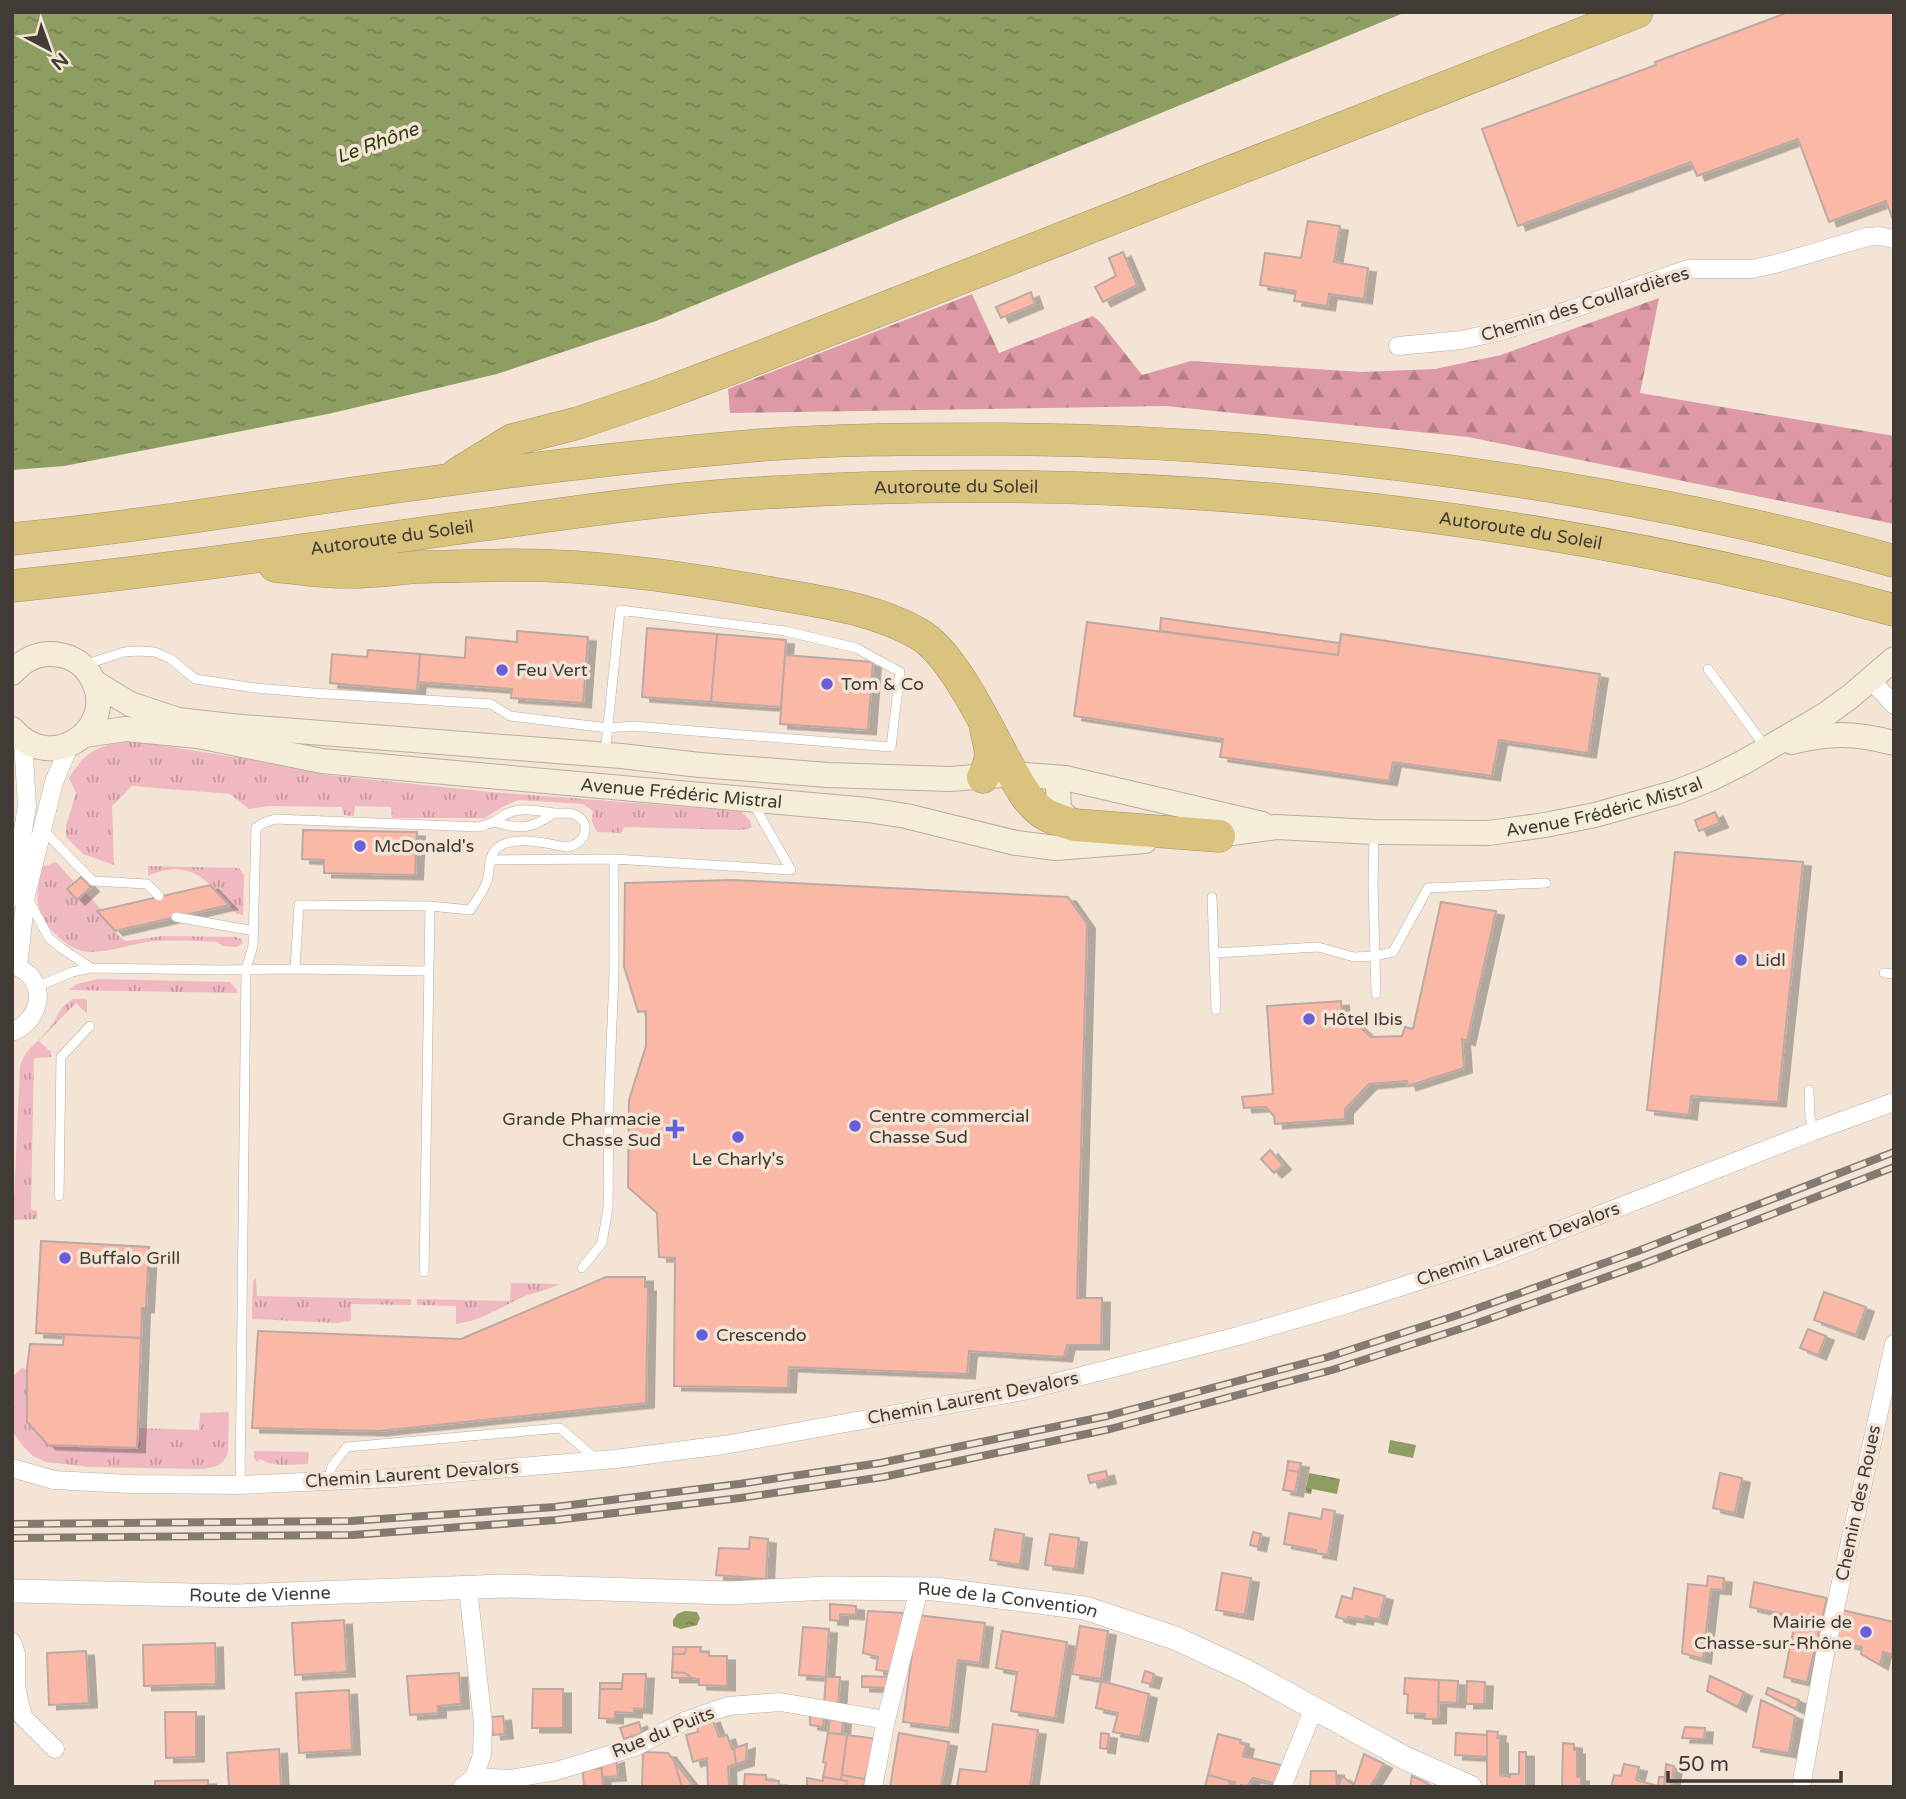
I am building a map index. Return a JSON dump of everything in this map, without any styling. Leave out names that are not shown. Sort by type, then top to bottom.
[{"type":"highway","points":[[447,480],[512,440],[578,423],[727,370],[1637,12]]},
{"type":"highway","points":[[12,539],[612,459],[782,444],[911,439],[1050,439],[1280,452],[1480,475],[1600,494],[1747,523],[1894,561]]},
{"type":"highway","name":"Autoroute du Soleil","points":[[12,586],[217,562],[620,506],[759,493],[909,487],[1062,488],[1281,500],[1472,522],[1608,544],[1734,570],[1894,610]]},
{"type":"highway","points":[[217,562],[345,572],[515,565],[600,570],[688,579],[872,613],[899,623],[922,636],[940,652],[960,678],[984,722],[998,775],[1054,819],[1075,825],[1219,836]]},
{"type":"main road","name":"Avenue Frédéric Mistral","points":[[12,673],[27,660],[38,655],[61,655],[73,659],[88,674],[130,704],[178,720],[578,769],[618,769],[751,800],[868,810],[906,816],[1016,843],[1056,848],[1219,836],[1276,827]]},
{"type":"main road","name":"Avenue Frédéric Mistral","points":[[18,734],[33,745],[52,749],[77,740],[126,729],[162,732],[198,736],[322,761],[578,769],[700,765],[828,775],[950,779],[998,775],[1065,778],[1276,827],[1374,832],[1489,833],[1582,817],[1676,792],[1710,779],[1825,715],[1852,696],[1894,659]]},
{"type":"main road","points":[[77,740],[91,726],[98,704],[97,692],[88,674]]},
{"type":"main road","points":[[1768,749],[1819,736],[1841,734],[1894,743]]},
{"type":"main road","points":[[1065,778],[1058,785],[1059,810],[1075,825]]},
{"type":"street","name":"Chemin des Coullardières","points":[[1398,346],[1462,340],[1497,332],[1688,270],[1752,269],[1867,237],[1894,239]]},
{"type":"street","points":[[1871,680],[1894,705]]},
{"type":"street","points":[[13,1035],[31,1018],[38,998],[36,987],[26,972],[15,966],[22,838],[27,806],[18,734]]},
{"type":"street","points":[[19,897],[43,830],[54,782],[77,740]]},
{"type":"street","points":[[22,838],[43,830]]},
{"type":"street","name":"Chemin Laurent Devalors","points":[[12,1468],[54,1480],[131,1484],[240,1485],[393,1478],[724,1446],[1023,1391],[1238,1336],[1489,1258],[1894,1102]]},
{"type":"street","name":"Chemin des Roues","points":[[1801,1787],[1825,1654],[1894,1344]]},
{"type":"street","name":"Route de Vienne","points":[[13,1591],[237,1597],[505,1587]]},
{"type":"street","name":"Rue de la Convention","points":[[505,1587],[729,1593],[829,1588],[917,1588],[1085,1608],[1175,1638],[1247,1671],[1405,1758],[1470,1787]]},
{"type":"street","points":[[468,1588],[484,1724],[482,1755],[468,1782]]},
{"type":"street","points":[[873,1787],[917,1588]]},
{"type":"street","points":[[12,1642],[16,1654],[16,1686],[23,1717],[55,1749]]},
{"type":"street","name":"Rue du Puits","points":[[468,1782],[510,1779],[556,1771],[635,1747],[685,1721],[728,1706],[780,1702],[886,1720]]},
{"type":"street","points":[[1282,1787],[1314,1708]]},
{"type":"lane","points":[[88,674],[124,652],[155,652],[172,659],[195,679],[256,688],[491,704],[510,716],[608,728],[647,727],[891,747],[900,672],[856,648],[785,631],[620,610],[608,728],[618,769]]},
{"type":"lane","points":[[1708,669],[1768,749]]},
{"type":"lane","points":[[490,860],[614,859],[791,870],[751,800]]},
{"type":"lane","points":[[240,1485],[246,969],[253,946],[256,828],[275,819],[479,827],[494,822],[511,811],[540,810],[571,813],[579,817],[585,828],[581,842],[575,846],[520,841],[499,846],[490,860],[487,881],[470,911],[430,906],[299,905],[295,969]]},
{"type":"lane","points":[[494,822],[517,828],[529,826],[555,813]]},
{"type":"lane","points":[[43,830],[93,881],[147,884],[159,896]]},
{"type":"lane","points":[[1374,832],[1376,994]]},
{"type":"lane","points":[[582,1268],[602,1243],[608,1208],[614,859]]},
{"type":"lane","points":[[1214,953],[1318,947],[1354,957],[1375,956],[1392,951],[1428,888],[1546,883]]},
{"type":"lane","points":[[19,897],[49,938],[91,968]]},
{"type":"lane","points":[[1212,897],[1216,1010]]},
{"type":"lane","points":[[424,1272],[430,906]]},
{"type":"lane","points":[[176,917],[254,931]]},
{"type":"lane","points":[[36,987],[72,972],[91,968],[429,971]]},
{"type":"lane","points":[[59,1196],[61,1057],[90,1026]]},
{"type":"lane","points":[[1809,1090],[1810,1118],[1814,1131]]},
{"type":"lane","points":[[328,1480],[332,1466],[347,1447],[560,1428],[597,1460]]},
{"type":"green space","points":[[972,294],[999,353],[1093,316],[1142,375],[1191,361],[1361,372],[1435,369],[1501,355],[1659,298],[1640,393],[1894,436],[1894,524],[1468,437],[1166,406],[730,413],[728,389]]},
{"type":"green space","points":[[123,742],[146,743],[247,759],[328,775],[491,792],[741,811],[752,827],[737,830],[624,827],[621,833],[597,832],[592,822],[593,811],[583,804],[518,800],[485,818],[392,818],[391,807],[355,806],[354,816],[344,815],[342,807],[269,806],[249,809],[230,794],[132,786],[112,806],[114,865],[83,854],[66,837],[66,826],[76,793],[69,778],[91,752]]},
{"type":"green space","points":[[56,862],[75,883],[67,889],[76,899],[85,892],[101,909],[98,911],[126,941],[163,936],[236,937],[243,943],[237,947],[223,946],[217,942],[158,941],[107,950],[82,951],[57,936],[40,912],[38,890],[42,867]]},
{"type":"green space","points":[[148,866],[239,868],[244,875],[243,915],[237,914],[199,876],[177,869],[148,876]]},
{"type":"green space","points":[[97,979],[230,982],[237,993],[68,990],[77,984]]},
{"type":"green space","points":[[73,999],[87,999],[87,1014],[76,1003],[39,1041],[51,1052],[51,1057],[34,1058],[31,1210],[37,1211],[37,1219],[13,1220],[20,1066],[29,1050],[48,1030],[64,1006]]},
{"type":"green space","points":[[256,1278],[257,1296],[411,1299],[411,1305],[351,1304],[351,1321],[337,1323],[252,1319],[253,1281]]},
{"type":"green space","points":[[511,1283],[560,1284],[523,1297],[482,1317],[456,1324],[456,1306],[417,1305],[417,1299],[510,1301]]},
{"type":"green space","points":[[22,1368],[27,1369],[27,1422],[48,1445],[137,1448],[139,1428],[199,1430],[200,1413],[229,1412],[226,1457],[218,1465],[203,1469],[90,1467],[46,1462],[33,1456],[12,1431],[12,1377]]},
{"type":"green space","points":[[254,1451],[309,1452],[308,1464],[277,1465],[260,1459],[257,1462]]},
{"type":"water","name":"Le Rhône","points":[[12,12],[1406,12],[656,321],[497,374],[328,414],[64,466],[12,470]]},
{"type":"water","points":[[1390,1440],[1416,1445],[1413,1458],[1388,1453]]},
{"type":"water","points":[[1309,1473],[1340,1479],[1337,1494],[1312,1489],[1311,1494],[1305,1493]]},
{"type":"water","points":[[685,1611],[697,1612],[700,1618],[697,1625],[681,1629],[673,1626],[677,1614]]},
{"type":"building","points":[[1789,12],[1894,12],[1894,216],[1892,217],[1886,201],[1829,222],[1798,139],[1697,176],[1691,162],[1518,226],[1482,129],[1656,65],[1655,62]]},
{"type":"building","points":[[1308,221],[1340,226],[1334,262],[1368,268],[1364,299],[1329,294],[1327,306],[1294,301],[1296,291],[1260,285],[1265,253],[1301,258]]},
{"type":"building","points":[[1123,252],[1137,285],[1103,302],[1095,287],[1116,276],[1109,258]]},
{"type":"building","points":[[1031,292],[1035,304],[1001,318],[996,307]]},
{"type":"building","points":[[1161,618],[1340,643],[1338,655],[1160,631]]},
{"type":"building","points":[[1087,622],[1338,655],[1341,634],[1600,674],[1588,753],[1499,740],[1492,776],[1393,762],[1389,781],[1220,757],[1223,739],[1074,716]]},
{"type":"building","points":[[647,628],[717,634],[711,702],[642,697]]},
{"type":"building","name":"Feu Vert","points":[[517,631],[588,637],[583,703],[511,698],[512,689],[418,682],[420,654],[465,658],[466,637],[517,642]]},
{"type":"building","points":[[717,634],[786,640],[781,707],[711,702]]},
{"type":"building","points":[[368,650],[420,654],[417,691],[330,683],[332,654],[367,657]]},
{"type":"building","name":"Tom & Co","points":[[785,655],[873,662],[868,730],[780,724]]},
{"type":"building","points":[[1715,812],[1720,823],[1699,831],[1695,820]]},
{"type":"building","name":"McDonald's","points":[[303,830],[417,832],[415,875],[324,873],[324,860],[302,859]]},
{"type":"building","points":[[1675,852],[1803,862],[1778,1102],[1691,1096],[1689,1115],[1647,1110]]},
{"type":"building","points":[[81,877],[91,887],[77,900],[67,889]]},
{"type":"building","name":"Centre commercial Chasse Sud","points":[[732,880],[1068,897],[1087,924],[1077,1298],[1102,1298],[1101,1345],[1067,1345],[1064,1357],[969,1351],[967,1374],[789,1367],[788,1388],[674,1386],[675,1258],[659,1257],[657,1213],[628,1187],[629,1100],[646,1046],[646,1011],[638,1012],[624,966],[625,883]]},
{"type":"building","points":[[210,885],[229,905],[115,931],[97,911]]},
{"type":"building","name":"Hôtel Ibis","points":[[1441,902],[1496,911],[1467,1041],[1462,1039],[1464,1068],[1408,1086],[1407,1081],[1369,1084],[1345,1109],[1345,1119],[1275,1124],[1274,1116],[1266,1107],[1244,1108],[1242,1097],[1273,1094],[1267,1006],[1341,1001],[1342,1011],[1371,1037],[1402,1036],[1405,1027],[1413,1029]]},
{"type":"building","points":[[1270,1150],[1283,1165],[1274,1173],[1261,1159]]},
{"type":"building","points":[[41,1241],[149,1247],[146,1308],[142,1308],[141,1338],[36,1333]]},
{"type":"building","points":[[606,1277],[645,1277],[645,1287],[648,1287],[646,1403],[379,1431],[252,1428],[258,1331],[461,1339]]},
{"type":"building","points":[[1824,1292],[1866,1307],[1856,1335],[1814,1320]]},
{"type":"building","points":[[1808,1329],[1826,1336],[1818,1355],[1800,1348]]},
{"type":"building","points":[[64,1334],[141,1338],[137,1448],[48,1445],[27,1422],[30,1344],[63,1345]]},
{"type":"building","points":[[1288,1461],[1301,1463],[1299,1472],[1287,1470]]},
{"type":"building","points":[[1287,1470],[1299,1472],[1295,1492],[1283,1490]]},
{"type":"building","points":[[1106,1471],[1108,1479],[1090,1483],[1088,1475]]},
{"type":"building","points":[[1720,1473],[1742,1478],[1735,1513],[1713,1508]]},
{"type":"building","points":[[1323,1509],[1335,1511],[1328,1555],[1284,1544],[1289,1513],[1321,1519]]},
{"type":"building","points":[[995,1529],[1024,1534],[1020,1565],[990,1560]]},
{"type":"building","points":[[1253,1532],[1261,1534],[1258,1547],[1250,1545]]},
{"type":"building","points":[[1050,1534],[1079,1538],[1075,1569],[1045,1565]]},
{"type":"building","points":[[750,1537],[768,1539],[766,1579],[716,1575],[719,1548],[749,1549]]},
{"type":"building","points":[[1222,1573],[1251,1578],[1245,1615],[1216,1610]]},
{"type":"building","points":[[1708,1576],[1724,1578],[1723,1590],[1711,1589],[1703,1659],[1682,1653],[1688,1584],[1707,1586]]},
{"type":"building","points":[[1754,1582],[1827,1598],[1807,1682],[1784,1677],[1796,1617],[1750,1607]]},
{"type":"building","points":[[1354,1588],[1385,1596],[1379,1620],[1366,1616],[1365,1620],[1336,1617],[1342,1596],[1352,1599]]},
{"type":"building","points":[[830,1604],[856,1606],[856,1615],[840,1614],[840,1621],[830,1620]]},
{"type":"building","name":"Mairie de Chasse-sur-Rhône","points":[[1842,1610],[1894,1622],[1894,1655],[1883,1652],[1880,1665],[1861,1654],[1862,1647],[1835,1642]]},
{"type":"building","points":[[868,1611],[904,1613],[893,1672],[876,1670],[878,1657],[863,1653]]},
{"type":"building","points":[[917,1615],[985,1623],[980,1663],[958,1660],[950,1728],[903,1722]]},
{"type":"building","points":[[344,1620],[347,1672],[295,1675],[292,1623]]},
{"type":"building","points":[[1080,1626],[1108,1631],[1101,1679],[1072,1674]]},
{"type":"building","points":[[803,1627],[829,1629],[826,1677],[799,1675]]},
{"type":"building","points":[[1002,1631],[1067,1642],[1055,1718],[1011,1711],[1017,1672],[996,1668]]},
{"type":"building","points":[[215,1643],[216,1684],[144,1686],[143,1645]]},
{"type":"building","points":[[673,1647],[686,1647],[685,1654],[673,1654]]},
{"type":"building","points":[[686,1647],[701,1647],[700,1652],[709,1652],[709,1656],[727,1656],[727,1686],[699,1685],[699,1679],[685,1673],[672,1672],[673,1654],[685,1654]]},
{"type":"building","points":[[86,1651],[89,1703],[49,1705],[47,1653]]},
{"type":"building","points":[[1145,1671],[1154,1674],[1151,1684],[1142,1682]]},
{"type":"building","points":[[672,1672],[685,1673],[692,1678],[672,1678]]},
{"type":"building","points":[[459,1673],[461,1704],[438,1706],[438,1713],[410,1715],[407,1676]]},
{"type":"building","points":[[623,1674],[646,1674],[644,1709],[634,1708],[634,1713],[615,1712],[615,1719],[599,1718],[600,1689],[622,1689]]},
{"type":"building","points":[[862,1676],[891,1677],[888,1688],[862,1687]]},
{"type":"building","points":[[1710,1676],[1744,1692],[1738,1707],[1707,1691]]},
{"type":"building","points":[[826,1677],[840,1677],[838,1707],[824,1705]]},
{"type":"building","points":[[1405,1678],[1439,1680],[1438,1719],[1425,1719],[1425,1714],[1407,1713]]},
{"type":"building","points":[[1439,1680],[1458,1681],[1457,1703],[1438,1702]]},
{"type":"building","points":[[1101,1681],[1149,1694],[1140,1737],[1113,1732],[1118,1713],[1096,1708]]},
{"type":"building","points":[[1467,1681],[1485,1682],[1484,1704],[1466,1704]]},
{"type":"building","points":[[600,1683],[622,1683],[622,1689],[600,1689]]},
{"type":"building","points":[[1768,1688],[1799,1700],[1796,1709],[1766,1694]]},
{"type":"building","points":[[533,1689],[563,1689],[563,1728],[532,1728]]},
{"type":"building","points":[[349,1690],[352,1750],[299,1753],[296,1693]]},
{"type":"building","points":[[1761,1700],[1795,1716],[1789,1753],[1753,1747]]},
{"type":"building","points":[[165,1712],[196,1712],[196,1757],[166,1758]]},
{"type":"building","points":[[810,1714],[824,1717],[823,1727],[810,1725]]},
{"type":"building","points":[[503,1716],[505,1734],[493,1735],[491,1717]]},
{"type":"building","points":[[712,1718],[719,1737],[727,1735],[732,1749],[734,1748],[736,1764],[728,1767],[729,1786],[708,1787],[707,1758],[693,1762],[686,1735],[698,1732],[697,1723]]},
{"type":"building","points":[[830,1718],[843,1720],[842,1734],[828,1733]]},
{"type":"building","points":[[639,1722],[642,1733],[624,1739],[620,1728]]},
{"type":"building","points":[[993,1724],[1038,1730],[1030,1787],[957,1787],[960,1769],[986,1772]]},
{"type":"building","points":[[1685,1727],[1705,1728],[1704,1739],[1682,1738]]},
{"type":"building","points":[[1487,1731],[1498,1732],[1500,1775],[1510,1777],[1510,1774],[1519,1774],[1519,1752],[1526,1752],[1526,1787],[1487,1787]]},
{"type":"building","points":[[828,1733],[847,1735],[841,1780],[823,1777]]},
{"type":"building","points":[[899,1733],[949,1742],[941,1787],[890,1787]]},
{"type":"building","points":[[1101,1733],[1109,1734],[1107,1749],[1100,1748]]},
{"type":"building","points":[[1456,1733],[1487,1735],[1487,1757],[1455,1755]]},
{"type":"building","points":[[1218,1734],[1241,1740],[1240,1743],[1246,1745],[1243,1756],[1285,1766],[1278,1784],[1253,1778],[1247,1786],[1234,1787],[1235,1782],[1208,1775]]},
{"type":"building","points":[[847,1735],[878,1739],[865,1779],[842,1775]]},
{"type":"building","points":[[1563,1743],[1574,1744],[1574,1750],[1577,1750],[1577,1777],[1581,1777],[1581,1787],[1562,1787]]},
{"type":"building","points":[[747,1744],[746,1761],[736,1764],[734,1748]]},
{"type":"building","points":[[279,1749],[281,1787],[229,1787],[227,1753]]},
{"type":"building","points":[[643,1752],[668,1753],[674,1761],[682,1787],[642,1787]]},
{"type":"building","points":[[1364,1754],[1384,1764],[1370,1787],[1338,1787],[1342,1776],[1354,1785]]},
{"type":"building","points":[[616,1758],[618,1776],[602,1777],[601,1763]]},
{"type":"building","points":[[674,1761],[693,1785],[682,1787]]},
{"type":"building","points":[[1624,1764],[1639,1767],[1636,1780],[1658,1786],[1659,1777],[1665,1777],[1664,1787],[1611,1787],[1614,1775],[1621,1776]]},
{"type":"building","points":[[1666,1764],[1674,1766],[1671,1787],[1664,1787]]},
{"type":"building","points":[[602,1768],[603,1787],[584,1787],[583,1773],[589,1769]]},
{"type":"building","points":[[1311,1771],[1336,1771],[1337,1787],[1310,1787]]},
{"type":"building","points":[[745,1774],[766,1775],[766,1780],[779,1781],[778,1787],[744,1787]]},
{"type":"building","points":[[842,1775],[865,1779],[864,1787],[846,1787],[847,1781],[841,1780]]},
{"type":"building","points":[[1208,1775],[1230,1781],[1229,1787],[1205,1787]]},
{"type":"building","points":[[1412,1776],[1427,1783],[1426,1787],[1410,1787]]},
{"type":"building","points":[[823,1777],[847,1781],[846,1787],[807,1787],[807,1778],[823,1781]]},
{"type":"building","points":[[208,1780],[208,1787],[155,1787],[155,1781]]},
{"type":"railway","points":[[12,1524],[351,1521],[555,1507],[880,1463],[1107,1416],[1328,1357],[1464,1313],[1638,1251],[1894,1152]]},
{"type":"railway","points":[[12,1538],[352,1535],[556,1520],[740,1498],[883,1477],[1110,1429],[1332,1370],[1469,1326],[1643,1264],[1894,1167]]},
{"type":"place","name":"Feu Vert","points":[[502,670]]},
{"type":"place","name":"Tom & Co","points":[[827,684]]},
{"type":"place","name":"McDonald's","points":[[360,846]]},
{"type":"place","name":"Lidl","points":[[1741,960]]},
{"type":"place","name":"Hôtel Ibis","points":[[1309,1019]]},
{"type":"place","name":"Centre commercial Chasse Sud","points":[[855,1126]]},
{"type":"place","name":"Grande Pharmacie Chasse Sud","points":[[675,1129]]},
{"type":"place","name":"Le Charly's","points":[[738,1137]]},
{"type":"place","name":"Buffalo Grill","points":[[65,1258]]},
{"type":"place","name":"Crescendo","points":[[702,1335]]},
{"type":"place","name":"Mairie de Chasse-sur-Rhône","points":[[1866,1632]]}]
